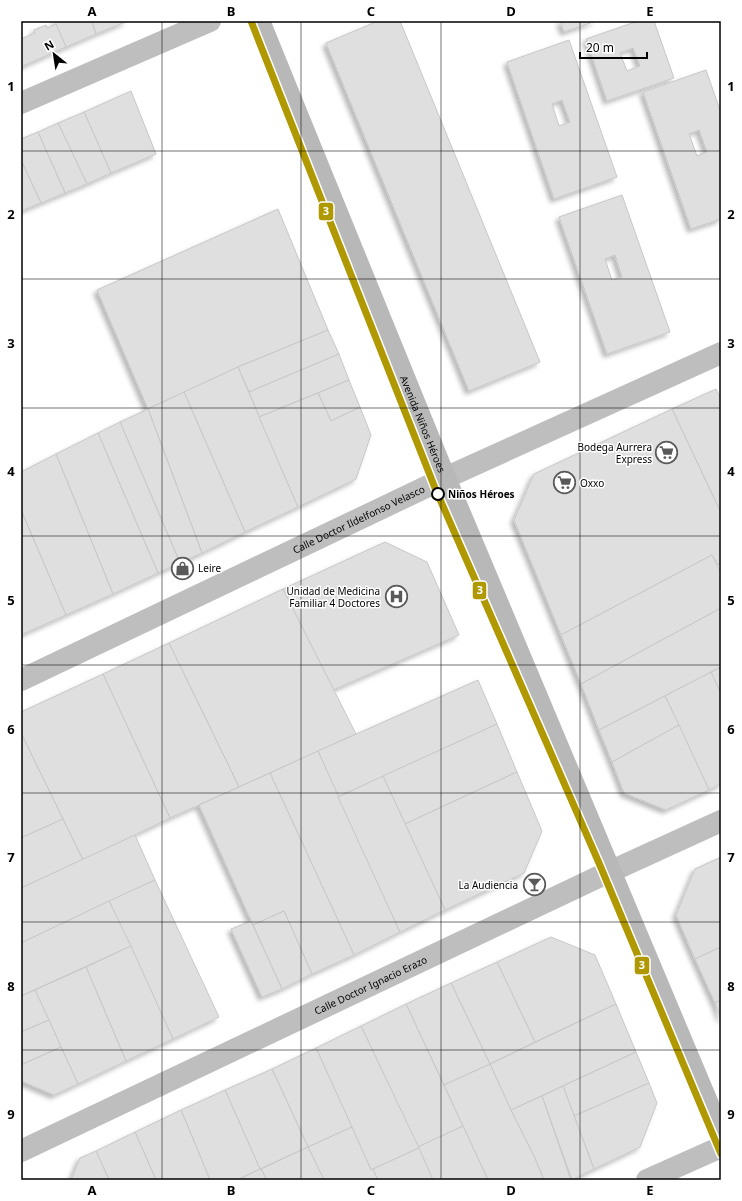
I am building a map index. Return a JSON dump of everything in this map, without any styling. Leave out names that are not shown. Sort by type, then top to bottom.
[{"type":"main road","name":"Avenida Niños Héroes","points":[[259,21],[445,478],[721,1135]]},
{"type":"street","points":[[21,103],[210,21]]},
{"type":"street","name":"Calle Doctor Ildelfonso Velasco","points":[[21,680],[445,478],[721,352]]},
{"type":"street","name":"Calle Doctor Ignacio Erazo","points":[[21,1151],[610,872],[721,821]]},
{"type":"street","points":[[647,1180],[721,1147]]},
{"type":"building","points":[[54,21],[92,21],[96,34],[66,47]]},
{"type":"building","points":[[92,21],[128,21],[96,34]]},
{"type":"building","points":[[378,21],[400,21],[540,362],[469,391],[326,43]]},
{"type":"building","points":[[560,21],[596,21],[564,32]]},
{"type":"building","points":[[638,21],[654,21],[674,78],[607,101],[586,39]],"holes":[[[633,48],[640,66],[627,71],[620,53]]]},
{"type":"building","points":[[56,24],[66,47],[21,67],[21,39],[35,33],[34,30],[46,25],[47,28]]},
{"type":"building","points":[[569,40],[617,177],[554,199],[507,62]],"holes":[[[562,100],[570,122],[559,126],[552,104]]]},
{"type":"building","points":[[706,70],[721,113],[721,219],[691,229],[643,92]],"holes":[[[699,130],[707,152],[697,156],[689,134]]]},
{"type":"building","points":[[131,91],[156,154],[111,173],[84,112]]},
{"type":"building","points":[[84,112],[111,173],[87,184],[58,123]]},
{"type":"building","points":[[58,123],[87,184],[65,193],[38,132]]},
{"type":"building","points":[[38,132],[65,193],[41,203],[21,160],[21,139]]},
{"type":"building","points":[[21,160],[41,203],[21,211]]},
{"type":"building","points":[[622,195],[670,332],[607,354],[559,217]],"holes":[[[615,255],[622,277],[612,280],[605,259]]]},
{"type":"building","points":[[278,209],[328,330],[238,367],[148,409],[97,290]]},
{"type":"building","points":[[328,330],[339,354],[249,392],[238,367]]},
{"type":"building","points":[[339,354],[349,380],[259,417],[249,392]]},
{"type":"building","points":[[238,367],[298,507],[245,532],[184,392]]},
{"type":"building","points":[[349,380],[360,407],[331,421],[318,393]]},
{"type":"building","points":[[716,389],[721,399],[721,513],[672,409]]},
{"type":"building","points":[[184,392],[245,532],[202,553],[148,409]]},
{"type":"building","points":[[318,393],[331,421],[360,407],[371,435],[356,479],[298,507],[259,417]]},
{"type":"building","points":[[148,409],[202,553],[180,563],[120,422]]},
{"type":"building","points":[[672,409],[721,513],[721,564],[718,565],[712,555],[561,635],[514,520],[534,474]]},
{"type":"building","points":[[120,422],[180,563],[158,573],[98,433]]},
{"type":"building","points":[[98,433],[158,573],[113,594],[56,454]]},
{"type":"building","points":[[56,454],[113,594],[66,615],[21,510],[21,472]]},
{"type":"building","points":[[21,510],[66,615],[21,635]]},
{"type":"building","points":[[385,542],[427,562],[459,635],[333,690],[283,589]]},
{"type":"building","points":[[712,555],[721,573],[721,608],[581,684],[561,635]]},
{"type":"building","points":[[283,589],[356,734],[239,787],[169,643]]},
{"type":"building","points":[[721,608],[721,667],[599,730],[581,684]]},
{"type":"building","points":[[169,643],[239,787],[170,818],[103,674]]},
{"type":"building","points":[[721,667],[721,694],[711,672]]},
{"type":"building","points":[[711,672],[721,694],[721,784],[709,790],[665,696]]},
{"type":"building","points":[[103,674],[170,818],[83,860],[21,733],[21,712]]},
{"type":"building","points":[[478,680],[497,724],[338,797],[318,751]]},
{"type":"building","points":[[665,696],[679,725],[612,762],[599,730]]},
{"type":"building","points":[[497,724],[517,772],[405,824],[383,776]]},
{"type":"building","points":[[679,725],[709,790],[666,810],[624,793],[612,762]]},
{"type":"building","points":[[21,733],[63,819],[21,838]]},
{"type":"building","points":[[318,751],[400,932],[354,955],[270,773]]},
{"type":"building","points":[[517,772],[542,831],[524,873],[445,910],[405,824]]},
{"type":"building","points":[[270,773],[354,955],[312,974],[284,911],[253,925],[199,805]]},
{"type":"building","points":[[383,776],[445,910],[400,932],[338,797]]},
{"type":"building","points":[[63,819],[83,860],[21,888],[21,838]]},
{"type":"building","points":[[135,835],[155,880],[21,943],[21,888]]},
{"type":"building","points":[[721,857],[721,947],[695,959],[676,915],[695,869]]},
{"type":"building","points":[[155,880],[219,1017],[173,1039],[109,901]]},
{"type":"building","points":[[109,901],[131,946],[21,996],[21,943]]},
{"type":"building","points":[[284,911],[312,974],[282,989],[253,925]]},
{"type":"building","points":[[251,921],[282,989],[262,997],[231,929]]},
{"type":"building","points":[[551,937],[595,955],[616,1004],[535,1042],[497,962]]},
{"type":"building","points":[[131,946],[173,1039],[126,1061],[86,967]]},
{"type":"building","points":[[721,947],[721,1000],[715,1003],[695,959]]},
{"type":"building","points":[[497,962],[535,1042],[490,1064],[451,983]]},
{"type":"building","points":[[86,967],[126,1061],[78,1084],[35,990]]},
{"type":"building","points":[[451,983],[490,1064],[444,1085],[406,1004]]},
{"type":"building","points":[[35,990],[49,1020],[21,1032],[21,996]]},
{"type":"building","points":[[721,1000],[721,1020],[715,1003]]},
{"type":"building","points":[[406,1004],[463,1126],[418,1147],[361,1026]]},
{"type":"building","points":[[616,1004],[636,1052],[511,1110],[490,1064]]},
{"type":"building","points":[[49,1020],[61,1047],[21,1065],[21,1032]]},
{"type":"building","points":[[361,1026],[419,1148],[371,1170],[316,1048]]},
{"type":"building","points":[[61,1047],[78,1084],[54,1095],[21,1081],[21,1065]]},
{"type":"building","points":[[316,1048],[352,1127],[308,1147],[272,1069]]},
{"type":"building","points":[[636,1052],[649,1083],[574,1116],[563,1086]]},
{"type":"building","points":[[490,1064],[544,1180],[488,1180],[444,1085]]},
{"type":"building","points":[[272,1069],[308,1147],[260,1169],[225,1090]]},
{"type":"building","points":[[649,1083],[657,1103],[640,1147],[594,1169],[574,1116]]},
{"type":"building","points":[[563,1086],[594,1169],[572,1180],[542,1096]]},
{"type":"building","points":[[225,1090],[260,1169],[237,1180],[210,1180],[181,1110]]},
{"type":"building","points":[[542,1096],[571,1180],[544,1180],[535,1158],[511,1110]]},
{"type":"building","points":[[181,1110],[210,1180],[156,1180],[135,1132]]},
{"type":"building","points":[[463,1126],[488,1180],[433,1180],[418,1147]]},
{"type":"building","points":[[352,1127],[371,1170],[373,1169],[378,1180],[324,1180],[308,1147]]},
{"type":"building","points":[[135,1132],[156,1180],[109,1180],[96,1151]]},
{"type":"building","points":[[308,1147],[324,1180],[267,1180],[261,1169]]},
{"type":"building","points":[[419,1148],[433,1180],[378,1180],[373,1169]]},
{"type":"building","points":[[96,1151],[109,1180],[71,1180],[80,1158]]},
{"type":"building","points":[[260,1169],[267,1180],[237,1180]]},
{"type":"transit line","name":"3","points":[[251,21],[435,488],[599,863],[721,1154]]},
{"type":"place","name":"Bodega Aurrera Express","points":[[667,453]]},
{"type":"place","name":"Oxxo","points":[[564,483]]},
{"type":"place","name":"Niños Héroes","points":[[438,494]]},
{"type":"place","name":"Leire","points":[[183,568]]},
{"type":"place","name":"Unidad de Medicina Familiar 4 Doctores","points":[[396,597]]},
{"type":"place","name":"La Audiencia","points":[[534,885]]}]
